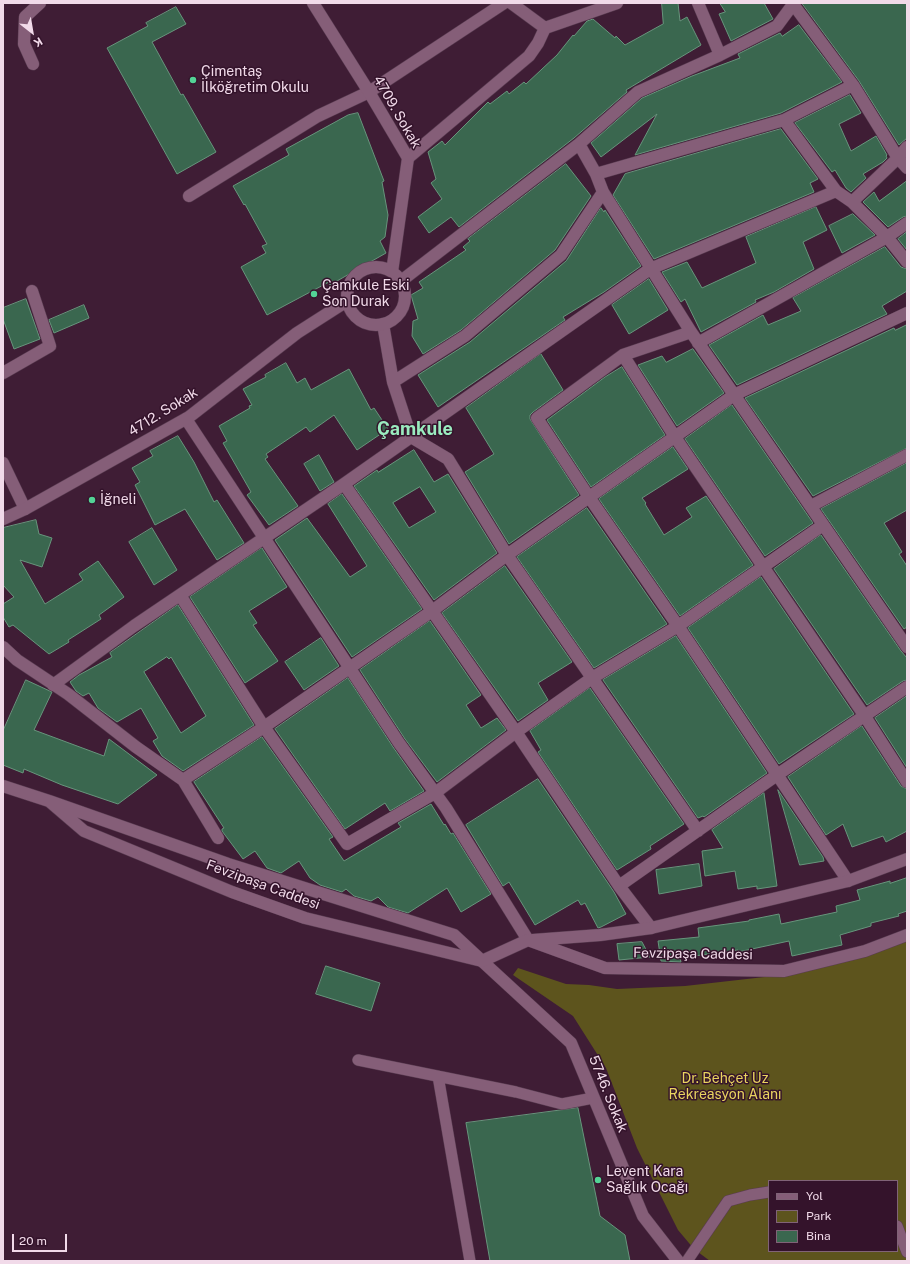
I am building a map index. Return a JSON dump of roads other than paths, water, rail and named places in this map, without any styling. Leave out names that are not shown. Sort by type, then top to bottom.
[{"type":"street","points":[[33,64],[24,44],[25,17],[40,3]]},
{"type":"street","name":"4709. Sokak","points":[[313,3],[369,92],[408,158],[392,272]]},
{"type":"street","points":[[189,196],[318,116],[369,92],[504,3]]},
{"type":"street","points":[[511,3],[545,28]]},
{"type":"street","points":[[408,158],[529,56],[538,43],[545,28],[617,3]]},
{"type":"street","points":[[698,3],[720,55]]},
{"type":"street","points":[[401,282],[579,144],[638,92],[720,55],[777,26],[793,4],[853,85],[898,158],[907,168]]},
{"type":"street","points":[[596,174],[784,120],[853,85]]},
{"type":"street","points":[[784,120],[836,190],[852,202],[887,237],[907,262]]},
{"type":"street","points":[[579,144],[596,174],[603,192],[650,269],[698,343],[907,647]]},
{"type":"street","points":[[852,202],[898,158],[907,147]]},
{"type":"street","points":[[53,684],[134,626],[344,484],[650,269],[836,190]]},
{"type":"street","points":[[393,382],[465,336],[561,255],[603,192]]},
{"type":"street","points":[[698,343],[887,237],[907,223]]},
{"type":"street","points":[[383,268],[392,272],[401,282],[405,298],[399,314],[392,320],[383,324],[374,325],[364,323],[356,318],[347,301],[350,282],[356,275],[364,270],[383,268]]},
{"type":"street","points":[[3,373],[50,346],[32,291]]},
{"type":"street","name":"4712. Sokak","points":[[3,518],[25,509],[186,419],[297,333],[347,301]]},
{"type":"street","points":[[183,780],[432,612],[507,555],[734,395],[907,314]]},
{"type":"street","points":[[383,324],[393,382],[411,437],[448,459],[507,555],[698,831]]},
{"type":"street","points":[[691,332],[623,355],[538,418],[589,497],[678,626],[848,881]]},
{"type":"street","points":[[623,355],[675,437],[864,715],[907,782]]},
{"type":"street","points":[[186,419],[399,743],[446,808],[528,940]]},
{"type":"street","points":[[811,506],[907,455]]},
{"type":"street","points":[[3,463],[25,509]]},
{"type":"street","points":[[344,484],[516,732],[619,886],[651,928]]},
{"type":"street","points":[[180,595],[264,726],[347,844],[436,793],[516,732],[592,678],[678,626],[823,525]]},
{"type":"street","points":[[3,647],[17,660],[68,694],[136,747],[183,780],[218,838]]},
{"type":"street","points":[[619,886],[777,775],[907,687]]},
{"type":"street","name":"Fevzipaşa Caddesi","points":[[3,786],[228,864],[454,935],[482,961]]},
{"type":"street","name":"Fevzipaşa Caddesi","points":[[49,801],[84,831],[232,892],[305,918],[482,961]]},
{"type":"street","points":[[482,961],[528,940],[600,935],[651,928],[848,881],[907,859]]},
{"type":"street","name":"Fevzipaşa Caddesi","points":[[528,940],[605,968],[784,970],[864,951],[907,935]]},
{"type":"street","name":"5746. Sokak","points":[[482,961],[571,1043],[644,1216],[678,1261]]},
{"type":"lane","points":[[358,1060],[516,1092],[562,1104],[593,1098]]},
{"type":"lane","points":[[438,1076],[470,1261]]},
{"type":"lane","points":[[687,1261],[728,1201],[768,1192]]},
{"type":"lane","points":[[898,1229],[907,1252]]},
{"type":"place","name":"Çimentaş İlköğretim Okulu","points":[[193,80]]},
{"type":"place","name":"Çamkule Eski Son Durak","points":[[314,294]]},
{"type":"place","name":"İğneli","points":[[92,500]]},
{"type":"place","name":"Levent Kara Sağlık Ocağı","points":[[598,1180]]},
{"type":"district","name":"Çamkule","points":[[415,429]]},
{"type":"park label","name":"Dr. Behçet Uz Rekreasyon Alanı","points":[[725,1088]]}]
